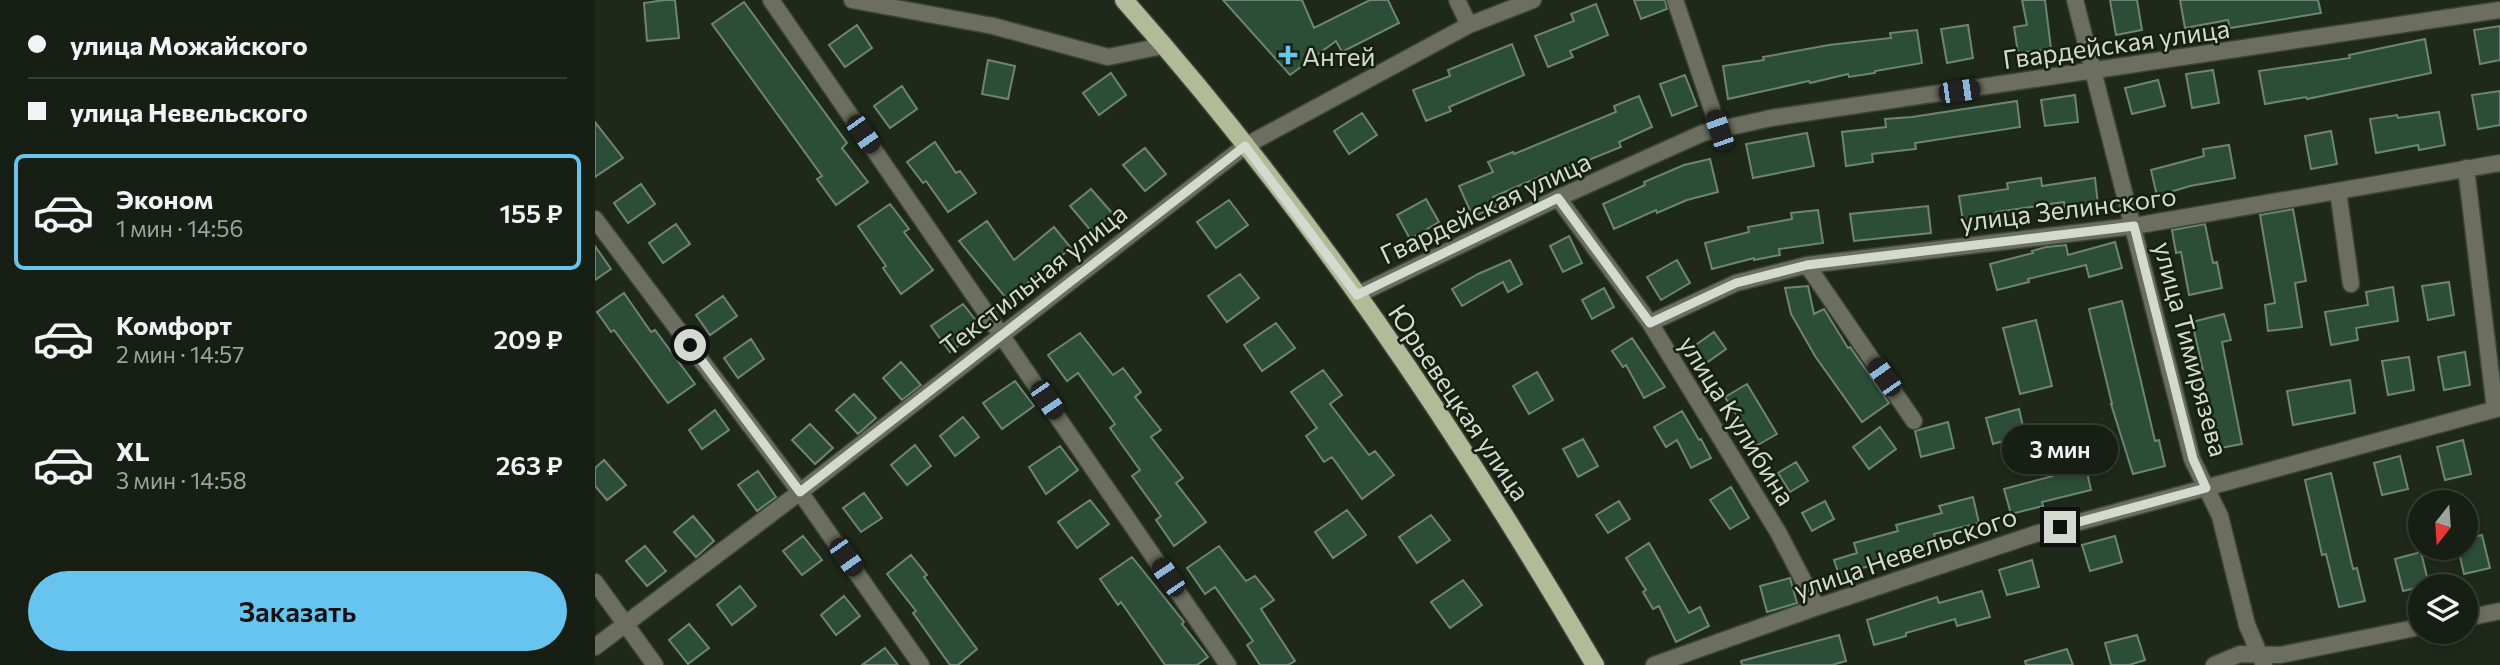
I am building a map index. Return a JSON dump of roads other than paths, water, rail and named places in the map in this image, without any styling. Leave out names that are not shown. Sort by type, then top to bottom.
[{"type":"main road","name":"Юрьевецкая улица","points":[[1124,0],[1245,146],[1357,295],[1463,450],[1595,665]]},
{"type":"street","points":[[771,0],[1228,665]]},
{"type":"street","points":[[852,0],[993,26],[1108,57],[1163,46]]},
{"type":"street","points":[[1457,0],[1469,25]]},
{"type":"street","name":"Текстильная улица","points":[[595,647],[800,492],[1245,146],[1469,25],[1533,0]]},
{"type":"street","points":[[1675,0],[1719,130]]},
{"type":"street","name":"улица Тимирязева","points":[[2075,0],[2193,459],[2220,516],[2248,625],[2262,660]]},
{"type":"street","name":"Гвардейская улица","points":[[1357,295],[1558,198],[1703,133],[1771,118],[2093,72],[2493,7]]},
{"type":"street","name":"улица Зелинского","points":[[1650,323],[1736,283],[1807,265],[2134,226],[2500,163]]},
{"type":"street","points":[[2466,169],[2498,408]]},
{"type":"street","points":[[2338,191],[2351,284]]},
{"type":"street","name":"улица Кулибина","points":[[1558,198],[1650,323],[1778,532],[1817,607]]},
{"type":"street","points":[[595,219],[800,492],[921,665]]},
{"type":"street","points":[[1807,265],[1914,421]]},
{"type":"street","name":"улица Невельского","points":[[1654,665],[2035,534],[2498,408]]},
{"type":"street","points":[[595,582],[655,665]]},
{"type":"street","points":[[2478,616],[2500,611]]},
{"type":"street","points":[[2214,665],[2240,654],[2262,660],[2408,629]]},
{"type":"place","name":"Антей","points":[[1288,55]]}]
